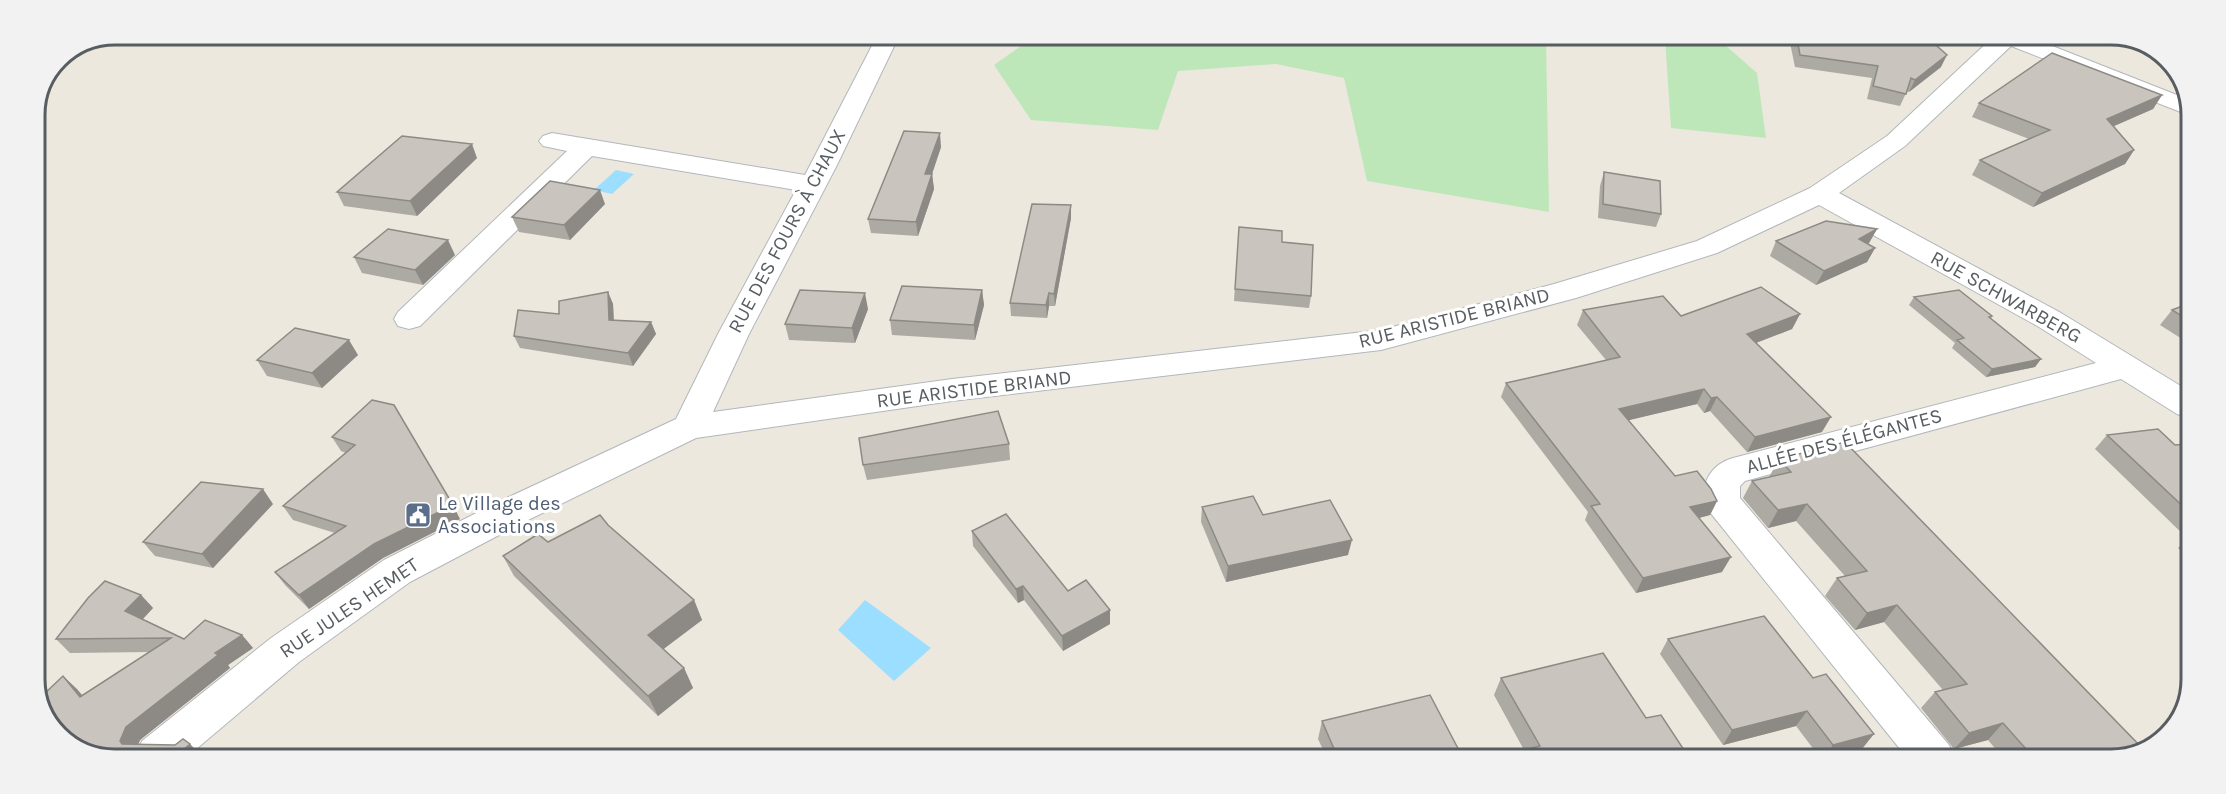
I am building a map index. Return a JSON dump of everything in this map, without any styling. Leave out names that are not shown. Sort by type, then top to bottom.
[{"type":"street","name":"RUE DES FOURS À CHAUX","points":[[688,427],[719,358],[796,212],[813,185],[883,45]]},
{"type":"street","name":"RUE ARISTIDE BRIAND","points":[[688,427],[952,390],[1381,340],[1565,291],[1707,247],[1820,194],[1896,141],[2000,45]]},
{"type":"street","points":[[2026,45],[2180,105]]},
{"type":"street","points":[[552,141],[813,185]]},
{"type":"street","points":[[409,319],[586,147]]},
{"type":"street","name":"RUE SCHWARBERG","points":[[1820,194],[2050,320],[2181,401]]},
{"type":"street","name":"ALLÉE DES ÉLÉGANTES","points":[[1916,749],[1722,501],[1722,483],[1733,471],[2127,366]]},
{"type":"street","name":"RUE JULES HEMET","points":[[165,749],[285,650],[398,571],[508,513],[688,427]]},
{"type":"green space","points":[[1022,45],[1546,45],[1549,212],[1367,181],[1344,78],[1276,64],[1178,71],[1158,130],[1031,120],[994,65]]},
{"type":"green space","points":[[1665,45],[1725,45],[1757,73],[1766,138],[1671,128]]},
{"type":"water","points":[[616,170],[634,174],[612,194],[594,190]]},
{"type":"water","points":[[865,600],[931,648],[894,681],[838,630]]},
{"type":"building","points":[[1798,45],[1936,45],[1947,55],[1915,80],[1911,78],[1906,94],[1873,86],[1878,66],[1800,55]]},
{"type":"building","points":[[2052,53],[2162,95],[2107,119],[2134,150],[2042,193],[1980,160],[2050,130],[1979,103]]},
{"type":"building","points":[[904,131],[940,133],[925,174],[932,174],[916,222],[868,219]]},
{"type":"building","points":[[402,136],[472,144],[410,201],[337,192]]},
{"type":"building","points":[[1604,172],[1660,181],[1661,214],[1603,204]]},
{"type":"building","points":[[550,181],[600,190],[564,225],[512,217]]},
{"type":"building","points":[[1032,204],[1071,205],[1054,294],[1049,293],[1046,305],[1010,303]]},
{"type":"building","points":[[1826,221],[1877,229],[1859,239],[1875,248],[1824,271],[1776,241]]},
{"type":"building","points":[[1239,227],[1282,231],[1282,242],[1313,245],[1311,296],[1235,289]]},
{"type":"building","points":[[388,229],[448,240],[415,270],[354,257]]},
{"type":"building","points":[[902,286],[982,290],[974,325],[890,320]]},
{"type":"building","points":[[1761,287],[1800,314],[1747,334],[1831,417],[1755,437],[1717,397],[1711,398],[1704,389],[1619,409],[1675,476],[1697,471],[1711,489],[1717,501],[1690,507],[1731,557],[1643,578],[1591,506],[1600,504],[1506,383],[1620,357],[1583,310],[1663,296],[1681,316]]},
{"type":"building","points":[[800,290],[865,293],[852,328],[785,324]]},
{"type":"building","points":[[1959,290],[2041,359],[1992,369],[1957,340],[1964,338],[1914,297]]},
{"type":"building","points":[[608,292],[609,320],[651,322],[628,353],[514,336],[518,310],[559,314],[559,301]]},
{"type":"building","points":[[2181,306],[2181,316],[2172,310]]},
{"type":"building","points":[[295,328],[349,340],[312,373],[257,360]]},
{"type":"building","points":[[372,400],[394,405],[453,505],[374,544],[299,595],[275,572],[346,526],[283,506],[355,445],[332,437]]},
{"type":"building","points":[[998,411],[1009,444],[863,465],[859,438]]},
{"type":"building","points":[[2158,429],[2175,445],[2181,445],[2181,504],[2107,435]]},
{"type":"building","points":[[1845,442],[2137,743],[2111,749],[2026,749],[2003,723],[1969,733],[1935,692],[1967,684],[1897,605],[1867,613],[1837,578],[1867,571],[1807,504],[1778,510],[1752,481],[1791,472],[1779,459]]},
{"type":"building","points":[[201,482],[263,489],[202,554],[143,542]]},
{"type":"building","points":[[1253,496],[1263,515],[1330,500],[1352,540],[1228,566],[1202,507]]},
{"type":"building","points":[[1006,514],[1068,591],[1086,580],[1110,610],[1062,636],[1023,586],[1016,589],[972,531]]},
{"type":"building","points":[[600,515],[608,525],[694,600],[648,635],[684,668],[648,696],[503,556],[538,534],[548,542]]},
{"type":"building","points":[[105,581],[141,595],[125,611],[184,639],[205,620],[242,635],[215,653],[218,655],[126,727],[120,741],[122,744],[175,745],[183,739],[190,744],[184,749],[102,748],[76,737],[54,714],[46,692],[63,676],[80,697],[171,638],[56,639],[88,598]]},
{"type":"building","points":[[1764,616],[1813,678],[1826,674],[1874,734],[1833,745],[1807,711],[1732,730],[1668,639]]},
{"type":"building","points":[[1603,653],[1646,718],[1661,715],[1683,749],[1528,749],[1540,746],[1501,678]]},
{"type":"building","points":[[1430,695],[1458,749],[1334,749],[1322,721]]},
{"type":"place","name":"Le Village des Associations","points":[[418,515]]}]
